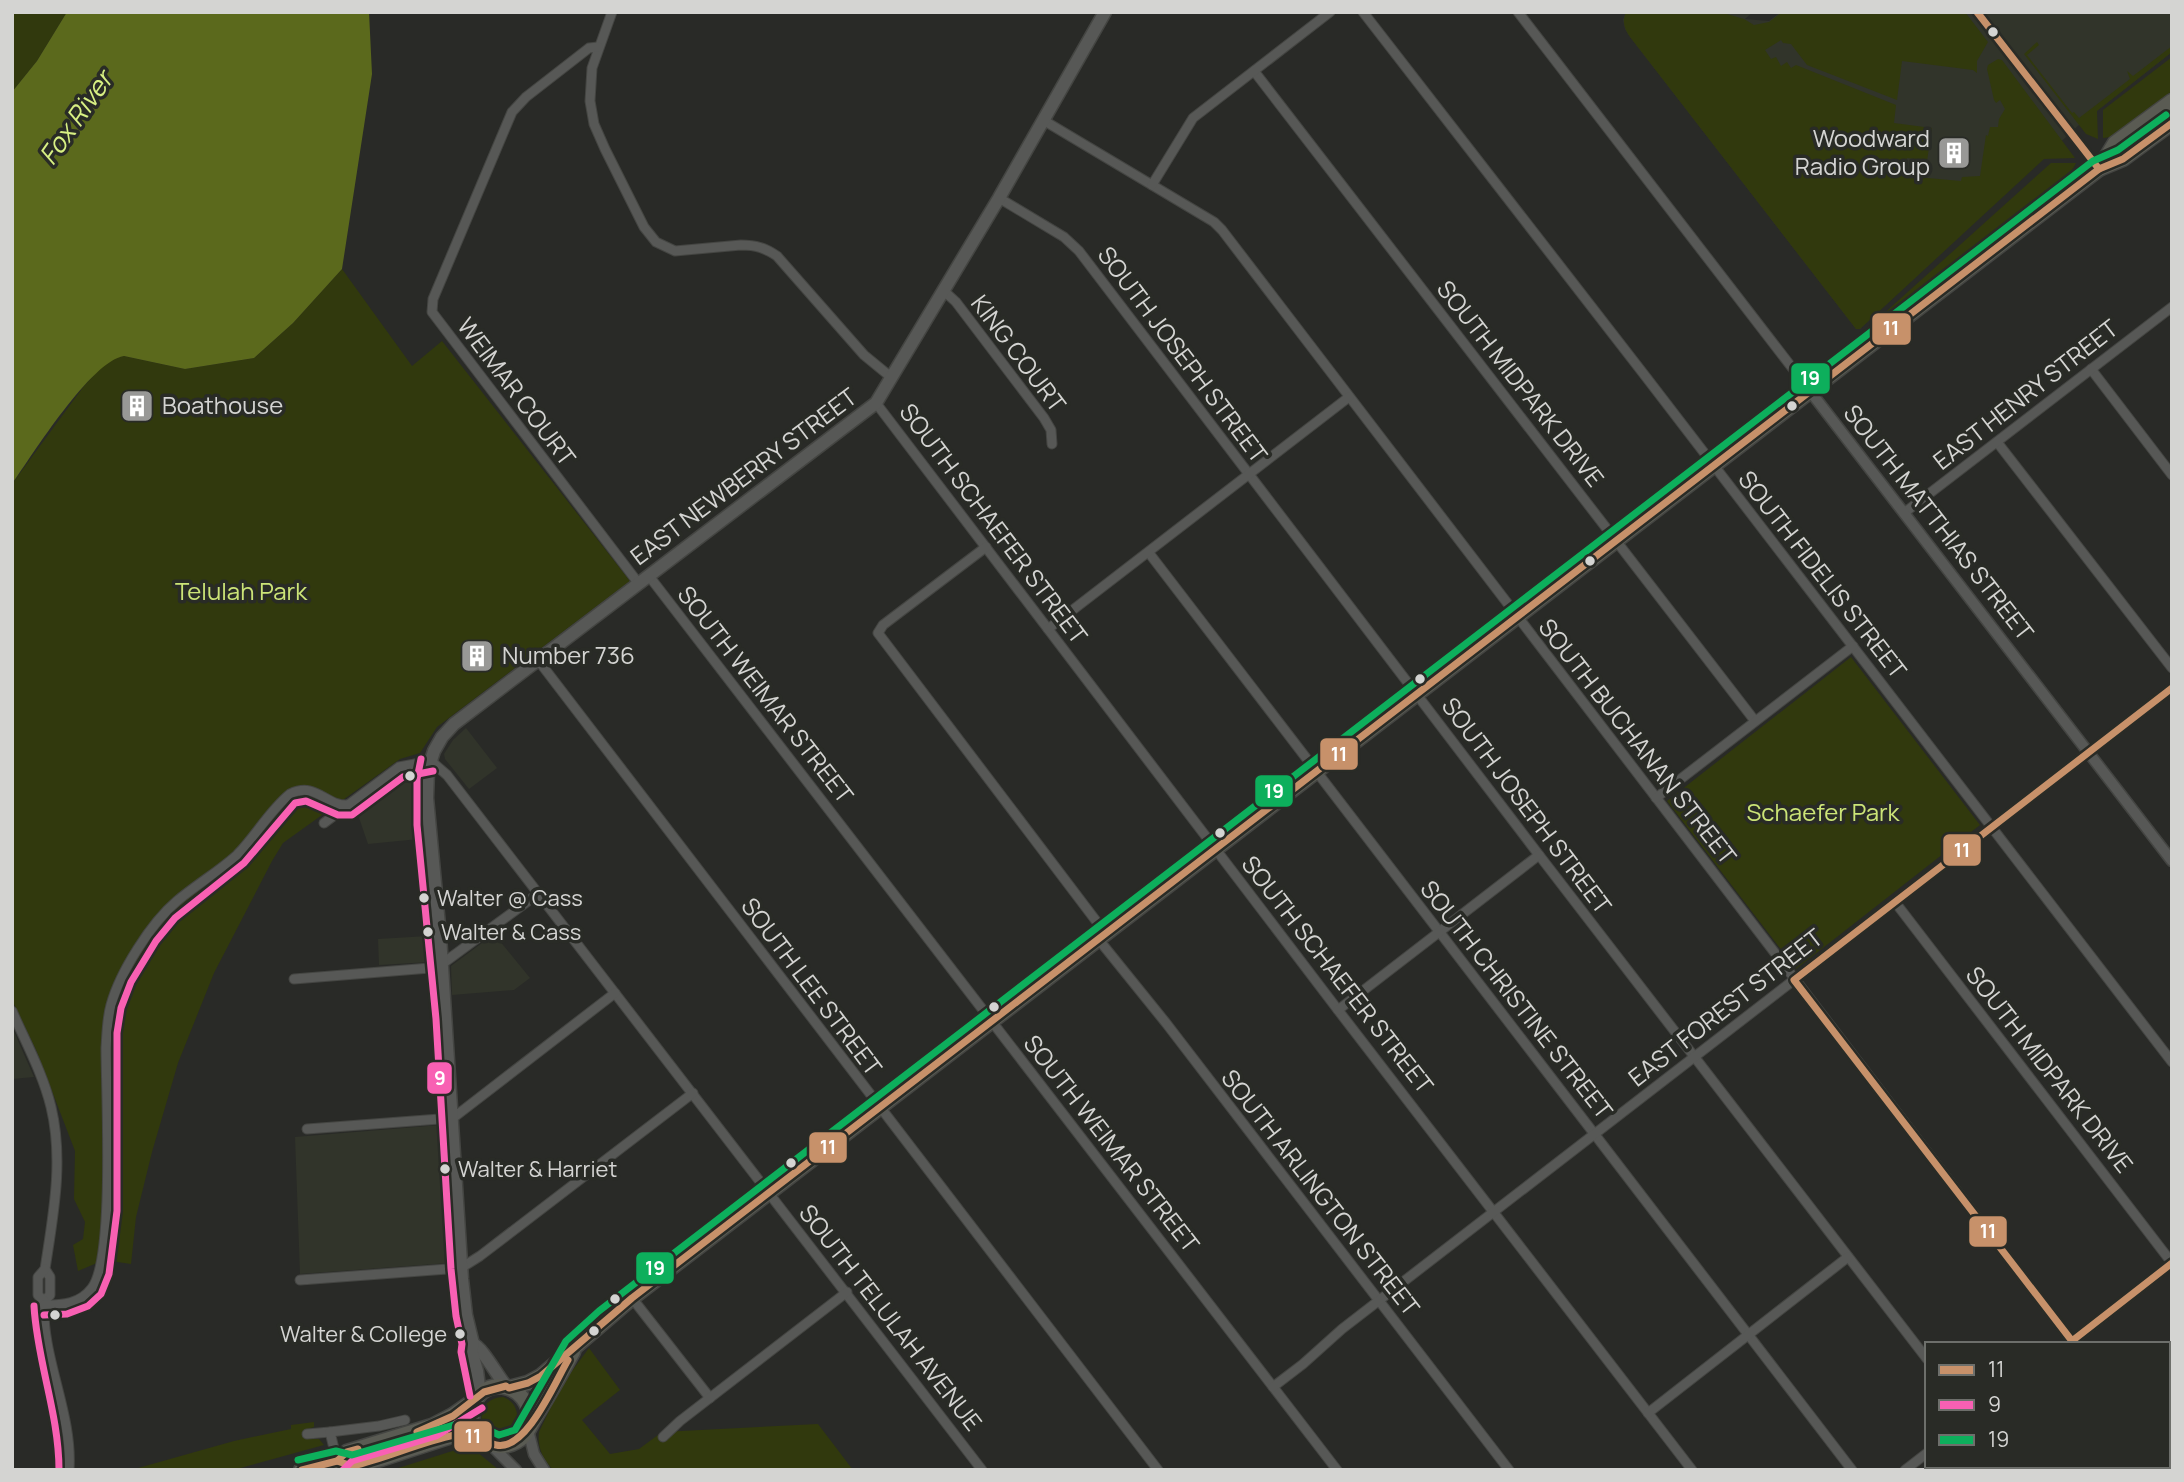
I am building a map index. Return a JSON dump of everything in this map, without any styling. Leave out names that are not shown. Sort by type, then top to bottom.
[{"type":"main road","name":"EAST NEWBERRY STREET","points":[[431,761],[442,737],[454,724],[876,403],[999,198],[1105,12]]},
{"type":"main road","points":[[2099,169],[2115,143],[2172,101]]},
{"type":"main road","points":[[301,1470],[337,1461],[347,1452],[432,1426],[453,1415],[490,1388],[508,1387],[534,1380],[632,1298],[1713,465],[2099,169],[2123,159],[2172,123]]},
{"type":"main road","points":[[431,761],[427,784],[429,838],[442,964],[461,1268],[466,1315],[473,1344],[471,1350],[477,1371],[478,1397],[472,1422],[485,1441]]},
{"type":"main road","points":[[473,1344],[479,1346],[494,1371],[508,1387],[520,1394],[527,1404],[529,1428]]},
{"type":"main road","points":[[337,1461],[352,1466],[458,1434],[497,1446],[523,1438],[575,1348]]},
{"type":"street","points":[[612,12],[598,47],[590,83],[590,101],[594,124],[647,233],[663,246],[682,252],[741,245],[767,249],[864,355],[892,378]]},
{"type":"street","points":[[1152,185],[1193,118],[1330,12]]},
{"type":"street","name":"SOUTH FIDELIS STREET","points":[[1363,12],[2172,1062]]},
{"type":"street","name":"SOUTH MATTHIAS STREET","points":[[1518,12],[2172,861]]},
{"type":"street","points":[[1977,12],[2099,169]]},
{"type":"street","name":"WEIMAR COURT","points":[[598,47],[589,48],[526,97],[512,112],[433,299],[432,312],[644,580]]},
{"type":"street","name":"SOUTH MIDPARK DRIVE","points":[[1254,71],[1755,721]]},
{"type":"street","name":"SOUTH BUCHANAN STREET","points":[[1043,120],[1214,222],[1222,230],[2070,1342]]},
{"type":"street","name":"SOUTH JOSEPH STREET","points":[[999,198],[1071,243],[1925,1356]]},
{"type":"street","name":"KING COURT","points":[[944,291],[956,302],[1044,418],[1051,430],[1052,444]]},
{"type":"street","name":"EAST HENRY STREET","points":[[1904,513],[2172,307]]},
{"type":"street","points":[[2091,369],[2172,475]]},
{"type":"street","points":[[1048,629],[1349,397]]},
{"type":"street","name":"SOUTH SCHAEFER STREET","points":[[876,403],[1692,1470]]},
{"type":"street","points":[[1997,442],[2172,668]]},
{"type":"street","name":"SOUTH ARLINGTON STREET","points":[[986,547],[879,630],[880,638],[1166,1023],[1509,1470]]},
{"type":"street","name":"SOUTH CHRISTINE STREET","points":[[1149,553],[1852,1470]]},
{"type":"street","name":"SOUTH WEIMAR STREET","points":[[644,580],[992,1022],[1337,1470]]},
{"type":"street","points":[[1656,798],[1853,646]]},
{"type":"street","name":"SOUTH LEE STREET","points":[[538,660],[1158,1470]]},
{"type":"street","name":"EAST FOREST STREET","points":[[1273,1387],[1378,1301],[2172,688]]},
{"type":"street","points":[[324,823],[398,768],[431,761]]},
{"type":"street","name":"SOUTH TELULAH AVENUE","points":[[431,761],[457,786],[982,1470]]},
{"type":"street","points":[[44,1303],[61,1305],[78,1301],[91,1290],[97,1279],[106,1218],[106,1048],[111,1005],[149,931],[162,914],[179,899],[235,857],[290,794],[302,790],[314,791],[334,804],[349,805]]},
{"type":"street","points":[[1338,1010],[1539,855]]},
{"type":"street","points":[[294,979],[430,968],[442,964],[539,892]]},
{"type":"street","name":"SOUTH MIDPARK DRIVE","points":[[1895,902],[2172,1263]]},
{"type":"street","points":[[307,1129],[453,1118],[615,992]]},
{"type":"street","points":[[12,1011],[46,1091],[57,1148],[58,1173],[45,1269],[50,1276],[50,1295],[44,1303],[47,1345],[64,1423],[69,1470]]},
{"type":"street","points":[[300,1280],[461,1268],[693,1093]]},
{"type":"street","points":[[1648,1413],[1848,1257]]},
{"type":"street","points":[[2072,1342],[2172,1263]]},
{"type":"street","points":[[663,1437],[847,1292]]},
{"type":"street","points":[[632,1298],[710,1398]]},
{"type":"street","points":[[307,1434],[379,1426],[405,1420]]},
{"type":"street","points":[[529,1428],[534,1454],[544,1470]]},
{"type":"street","points":[[330,1432],[337,1461]]},
{"type":"street","points":[[485,1441],[516,1470]]},
{"type":"street","points":[[1905,1470],[1925,1455]]},
{"type":"shaded area","points":[[1626,12],[1753,12],[1745,19],[1769,21],[1781,12],[2172,12],[2172,52],[2080,124],[1860,329],[1856,329],[1630,37],[1623,20]]},
{"type":"shaded area","points":[[466,728],[497,768],[469,789],[444,754],[453,740]]},
{"type":"shaded area","points":[[407,772],[414,773],[419,839],[368,844],[356,809]]},
{"type":"shaded area","points":[[494,934],[530,978],[514,990],[452,995],[451,966]]},
{"type":"shaded area","points":[[428,936],[430,962],[379,965],[378,939]]},
{"type":"shaded area","points":[[12,1027],[19,1043],[34,1077],[12,1079]]},
{"type":"shaded area","points":[[440,1125],[449,1263],[300,1274],[295,1137]]},
{"type":"green space","points":[[12,12],[67,12],[37,61],[12,92]]},
{"type":"green space","points":[[1626,12],[1720,12],[1754,25],[1769,22],[1782,12],[1965,12],[1988,42],[1977,61],[1977,73],[1973,70],[1902,61],[1897,100],[1807,65],[1791,44],[1781,40],[1765,50],[1771,59],[1776,57],[1781,66],[1787,62],[1791,68],[1796,65],[1896,105],[1894,123],[1932,128],[1927,161],[1907,158],[1905,176],[1961,181],[1962,177],[1980,176],[1986,135],[1988,136],[1990,127],[1998,127],[2005,109],[2000,100],[1996,103],[1994,100],[1987,69],[1988,65],[1998,59],[2002,60],[2075,158],[2044,159],[1860,329],[1856,329],[1630,37],[1624,25]]},
{"type":"green space","points":[[2037,42],[2039,45],[2027,55],[2072,113],[2079,118],[2130,79],[2127,71],[2133,76],[2172,46],[2172,52],[2097,111],[2098,139],[2086,134],[2024,54]]},
{"type":"green space","points":[[2172,57],[2172,91],[2111,137],[2103,138],[2103,110]]},
{"type":"green space","points":[[2051,163],[2076,163],[2069,176],[2068,174],[1817,372],[1815,370],[1870,326]]},
{"type":"green space","name":"Telulah Park","points":[[342,269],[412,366],[442,341],[630,581],[437,727],[420,753],[400,759],[283,843],[214,973],[178,1063],[136,1217],[131,1264],[104,1260],[78,1271],[73,1245],[83,1239],[85,1222],[74,1199],[75,1151],[37,1052],[12,1000],[12,484],[84,386],[106,362],[114,357],[124,356],[185,369],[254,358],[293,323]]},
{"type":"green space","name":"Schaefer Park","points":[[1851,657],[1980,825],[1796,969],[1667,801]]},
{"type":"green space","points":[[589,1348],[620,1390],[582,1420],[610,1454],[639,1449],[662,1432],[818,1424],[853,1470],[553,1470],[542,1453],[539,1432],[561,1386]]},
{"type":"green space","points":[[503,1397],[511,1401],[515,1408],[517,1424],[510,1431],[501,1433],[483,1426],[482,1415],[488,1402]]},
{"type":"green space","points":[[314,1422],[314,1427],[305,1430],[306,1439],[319,1439],[324,1445],[233,1470],[131,1470],[234,1441],[291,1429],[291,1425]]},
{"type":"green space","points":[[462,1448],[477,1452],[499,1470],[392,1470]]},
{"type":"water","name":"Fox River","points":[[67,12],[369,12],[372,74],[342,269],[293,323],[254,358],[185,369],[124,356],[111,362],[80,391],[12,484],[12,92],[37,61]]},
{"type":"transit line","name":"11","points":[[1977,12],[2099,169]]},
{"type":"transit line","name":"19","points":[[298,1460],[336,1451],[352,1455],[457,1424],[484,1428],[499,1435],[515,1430],[566,1341],[599,1311],[2093,161],[2118,150],[2166,115]]},
{"type":"transit line","name":"11","points":[[509,1388],[541,1376],[632,1298],[2099,169],[2123,159],[2172,123]]},
{"type":"transit line","name":"11","points":[[2172,688],[1794,980],[2072,1341],[2172,1263]]},
{"type":"transit line","name":"9","points":[[421,759],[417,779],[417,825],[436,1019],[451,1269],[461,1352],[470,1396]]},
{"type":"transit line","name":"9","points":[[44,1315],[67,1314],[88,1306],[101,1294],[109,1274],[117,1211],[117,1033],[121,1008],[131,982],[156,941],[175,918],[244,863],[295,803],[306,801],[338,815],[352,815],[403,777],[433,771]]},
{"type":"transit line","name":"9","points":[[34,1306],[39,1347],[56,1428],[59,1470]]},
{"type":"transit line","name":"11","points":[[337,1461],[352,1466],[460,1434],[496,1445],[507,1444],[529,1427],[568,1360]]},
{"type":"transit line","name":"11","points":[[417,1432],[453,1416],[484,1392],[506,1386]]},
{"type":"transit line","name":"9","points":[[343,1470],[352,1461],[436,1436],[482,1408]]},
{"type":"transit line","name":"11","points":[[302,1470],[337,1461],[347,1452],[358,1449]]},
{"type":"place","name":"Woodward Radio Group","points":[[1954,153]]},
{"type":"place","name":"Boathouse","points":[[137,406]]},
{"type":"place","name":"Number 736","points":[[477,656]]},
{"type":"place","name":"Walter @ Cass","points":[[424,898]]},
{"type":"place","name":"Walter & Cass","points":[[428,932]]},
{"type":"place","name":"Walter & Harriet","points":[[445,1169]]},
{"type":"place","name":"Walter & College","points":[[460,1334]]}]
